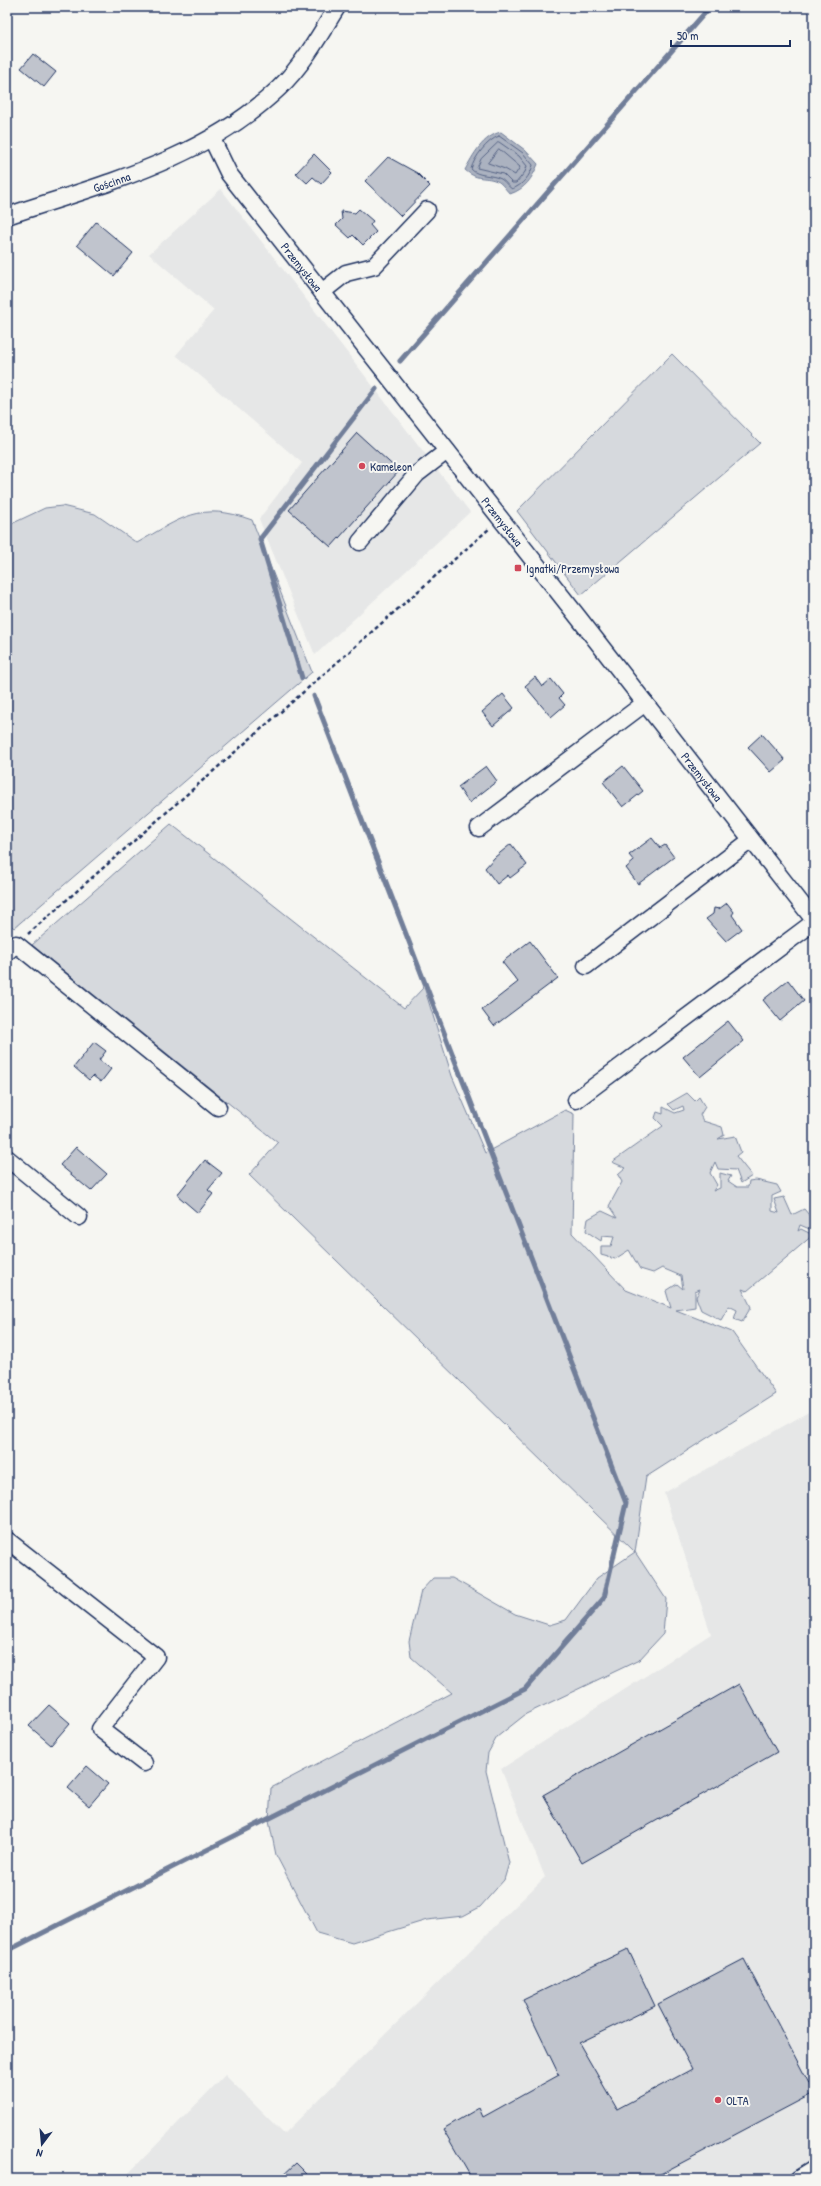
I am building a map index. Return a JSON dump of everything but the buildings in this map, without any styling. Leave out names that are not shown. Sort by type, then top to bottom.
[{"type":"street","name":"Gościnna","points":[[7,216],[161,164],[212,139],[279,88],[300,64],[337,7]]},
{"type":"street","name":"Przemysłowa","points":[[212,139],[229,174],[501,518],[814,921]]},
{"type":"street","points":[[322,292],[346,273],[374,266],[427,210]]},
{"type":"street","points":[[360,542],[417,474],[447,451]]},
{"type":"street","points":[[479,828],[644,703]]},
{"type":"street","points":[[586,966],[751,840]]},
{"type":"street","points":[[576,1100],[814,921]]},
{"type":"street","points":[[11,948],[218,1107]]},
{"type":"street","points":[[7,1158],[79,1217]]},
{"type":"street","points":[[7,1540],[156,1656],[100,1729],[144,1763]]},
{"type":"street","points":[[798,2179],[814,2169]]},
{"type":"path","points":[[11,948],[501,518]]},
{"type":"shaded area","points":[[221,189],[470,512],[315,655],[259,519],[302,463],[176,355],[214,310],[149,254]]},
{"type":"shaded area","points":[[672,354],[760,443],[581,595],[517,511]]},
{"type":"shaded area","points":[[62,506],[95,514],[137,543],[166,526],[192,515],[204,512],[218,512],[252,520],[312,672],[14,928],[7,922],[7,526],[45,508]]},
{"type":"shaded area","points":[[171,824],[404,1008],[424,987],[452,1076],[485,1153],[565,1110],[574,1114],[572,1233],[626,1290],[671,1308],[666,1291],[677,1284],[683,1289],[681,1276],[662,1268],[653,1273],[640,1269],[629,1250],[615,1259],[601,1255],[601,1246],[611,1246],[614,1237],[602,1236],[601,1241],[586,1231],[588,1219],[602,1211],[617,1218],[609,1206],[622,1182],[618,1175],[626,1168],[612,1162],[663,1126],[655,1118],[657,1112],[663,1114],[663,1107],[675,1113],[684,1110],[683,1106],[674,1110],[668,1104],[687,1093],[695,1101],[699,1097],[705,1107],[700,1115],[703,1121],[722,1127],[724,1135],[718,1139],[735,1136],[741,1152],[736,1156],[752,1176],[741,1183],[736,1170],[718,1169],[715,1162],[710,1173],[717,1185],[713,1191],[720,1188],[720,1173],[731,1176],[728,1181],[737,1187],[748,1187],[749,1181],[756,1180],[777,1185],[781,1192],[772,1196],[772,1211],[779,1213],[774,1199],[784,1197],[792,1215],[804,1209],[814,1221],[812,1230],[800,1225],[798,1231],[801,1229],[813,1235],[747,1291],[742,1289],[751,1307],[742,1322],[734,1319],[737,1310],[729,1306],[721,1320],[701,1310],[696,1297],[700,1289],[695,1291],[695,1307],[676,1310],[732,1332],[776,1394],[646,1477],[635,1552],[249,1175],[278,1143],[32,945]]},
{"type":"shaded area","points":[[814,1409],[814,2179],[123,2179],[225,2075],[284,2134],[545,1877],[501,1769],[711,1634],[664,1493]]},
{"type":"shaded area","points":[[635,1552],[666,1599],[663,1634],[639,1660],[526,1714],[497,1737],[488,1753],[486,1771],[509,1863],[504,1880],[480,1907],[463,1916],[427,1920],[352,1943],[317,1933],[276,1855],[269,1821],[271,1788],[452,1693],[411,1657],[409,1641],[421,1591],[433,1578],[452,1578],[515,1614],[549,1625],[566,1620],[597,1578]]},
{"type":"water","points":[[501,132],[525,150],[538,164],[527,183],[520,189],[510,194],[499,182],[474,176],[465,170],[479,147],[489,138]]},
{"type":"waterway","points":[[400,361],[710,7]]},
{"type":"waterway","points":[[302,678],[260,539],[376,389]]},
{"type":"waterway","points":[[7,1951],[525,1689],[604,1598],[626,1503],[314,696]]},
{"type":"place","name":"Kameleon","points":[[362,466]]},
{"type":"place","name":"Ignatki/Przemysłowa","points":[[518,568]]},
{"type":"place","name":"OLTA","points":[[718,2100]]}]
